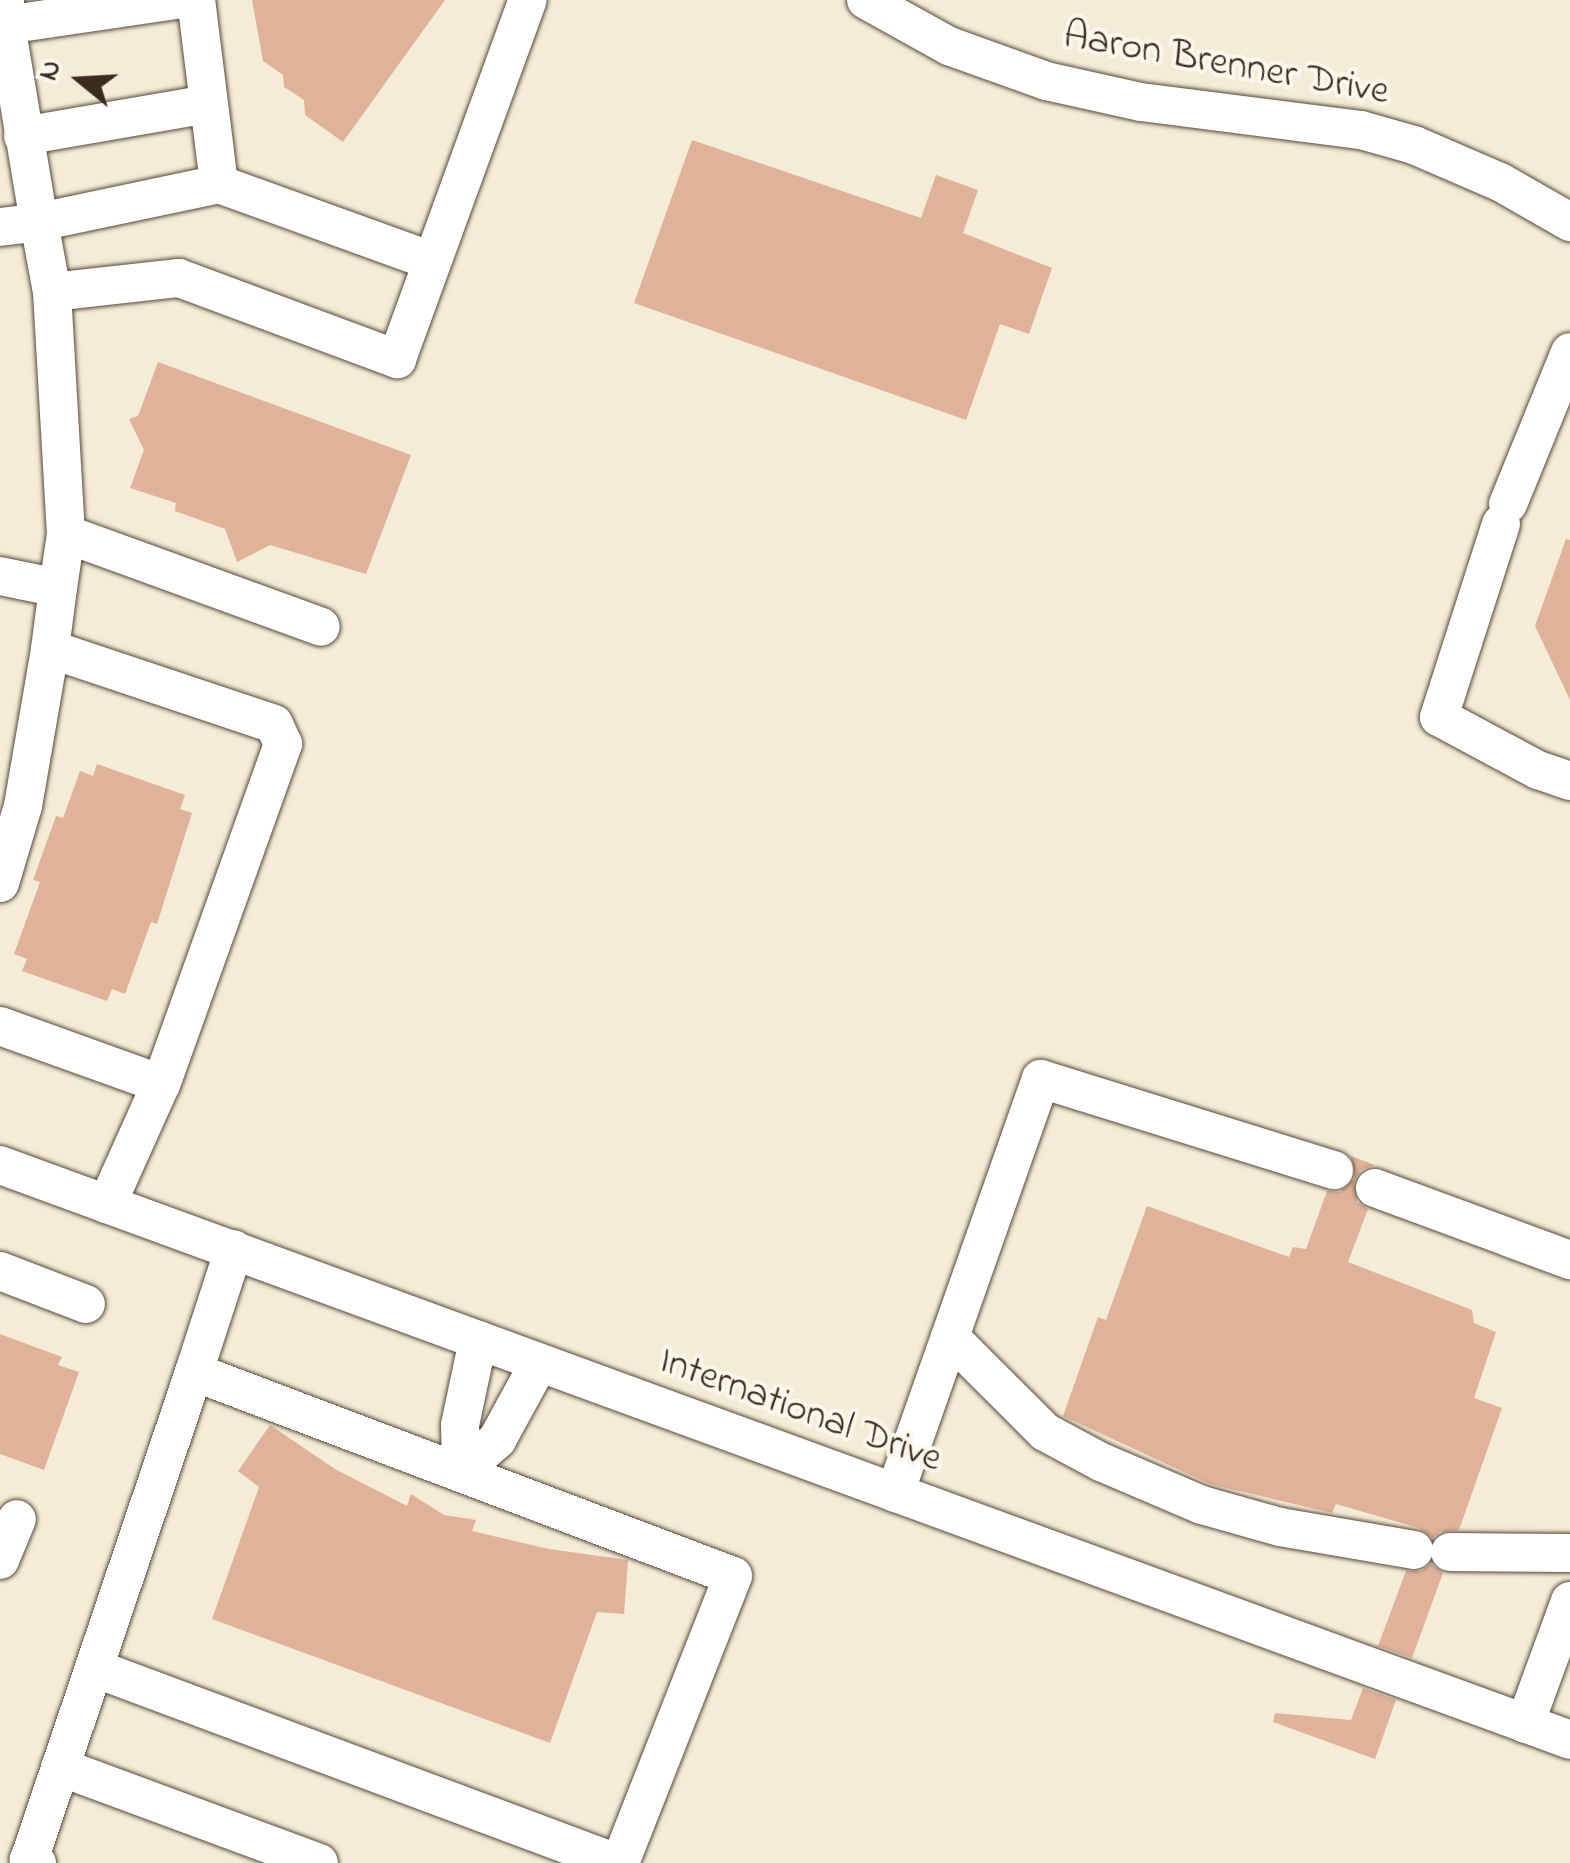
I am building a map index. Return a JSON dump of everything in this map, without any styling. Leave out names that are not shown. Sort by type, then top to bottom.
[{"type":"street","points":[[0,883],[24,806],[66,534],[52,292],[6,12],[176,0]]},
{"type":"street","points":[[196,0],[219,184]]},
{"type":"street","points":[[52,292],[179,278],[397,359],[528,0]]},
{"type":"street","name":"Aaron Brenner Drive","points":[[866,0],[948,46],[1046,81],[1141,102],[1362,130],[1414,145],[1500,182],[1570,222]]},
{"type":"street","points":[[24,136],[208,104]]},
{"type":"street","points":[[0,227],[219,184],[432,261]]},
{"type":"street","points":[[1568,363],[1504,514],[1439,717],[1538,770],[1570,781]]},
{"type":"street","points":[[66,534],[321,627]]},
{"type":"street","points":[[0,576],[58,588]]},
{"type":"street","points":[[50,649],[274,724],[283,744],[161,1084],[107,1204]]},
{"type":"street","points":[[0,1026],[161,1084]]},
{"type":"street","points":[[895,1493],[1041,1079],[1334,1170]]},
{"type":"street","name":"International Drive","points":[[0,1165],[1570,1740]]},
{"type":"street","points":[[1375,1188],[1570,1260]]},
{"type":"street","points":[[37,1863],[29,1860],[234,1250]]},
{"type":"street","points":[[0,1270],[86,1304]]},
{"type":"street","points":[[950,1337],[1046,1432],[1101,1462],[1202,1505],[1280,1526],[1432,1551],[1570,1553]]},
{"type":"street","points":[[462,1471],[460,1425],[478,1340]]},
{"type":"street","points":[[462,1471],[497,1440],[539,1363]]},
{"type":"street","points":[[94,1668],[619,1863],[734,1576],[194,1372]]},
{"type":"street","points":[[0,1560],[16,1519]]},
{"type":"street","points":[[1525,1724],[1570,1601]]},
{"type":"street","points":[[60,1767],[319,1863]]},
{"type":"building","points":[[252,0],[445,0],[343,142],[305,115],[304,100],[284,87],[283,75],[263,61]]},
{"type":"building","points":[[692,140],[921,218],[936,175],[978,190],[963,233],[1052,268],[1029,334],[1000,324],[966,420],[634,303]]},
{"type":"building","points":[[158,362],[411,455],[366,574],[270,545],[237,562],[225,529],[175,511],[176,503],[130,488],[144,450],[129,419],[138,416]]},
{"type":"building","points":[[1566,539],[1570,540],[1570,700],[1535,626]]},
{"type":"building","points":[[97,764],[185,795],[180,809],[192,813],[157,924],[151,922],[125,994],[112,989],[107,1001],[22,971],[27,959],[14,954],[40,882],[33,880],[56,816],[63,818],[80,771],[93,776]]},
{"type":"building","points":[[1351,1156],[1375,1165],[1361,1170],[1354,1181],[1357,1202],[1368,1209],[1348,1262],[1472,1310],[1474,1323],[1496,1332],[1474,1398],[1502,1408],[1459,1530],[1440,1532],[1433,1538],[1419,1528],[1336,1504],[1332,1513],[1210,1484],[1063,1416],[1098,1317],[1106,1320],[1147,1206],[1289,1257],[1293,1247],[1306,1249],[1327,1191],[1340,1192],[1355,1178]]},
{"type":"building","points":[[0,1334],[62,1357],[58,1365],[79,1372],[44,1470],[0,1454]]},
{"type":"building","points":[[270,1425],[335,1469],[407,1506],[411,1494],[444,1515],[476,1520],[472,1531],[549,1549],[628,1560],[624,1614],[597,1612],[550,1743],[212,1619],[259,1487],[238,1471]]},
{"type":"building","points":[[1431,1564],[1443,1573],[1412,1658],[1378,1646],[1406,1571],[1421,1571]]},
{"type":"building","points":[[1363,1688],[1396,1700],[1375,1759],[1273,1722],[1275,1713],[1351,1720]]}]
